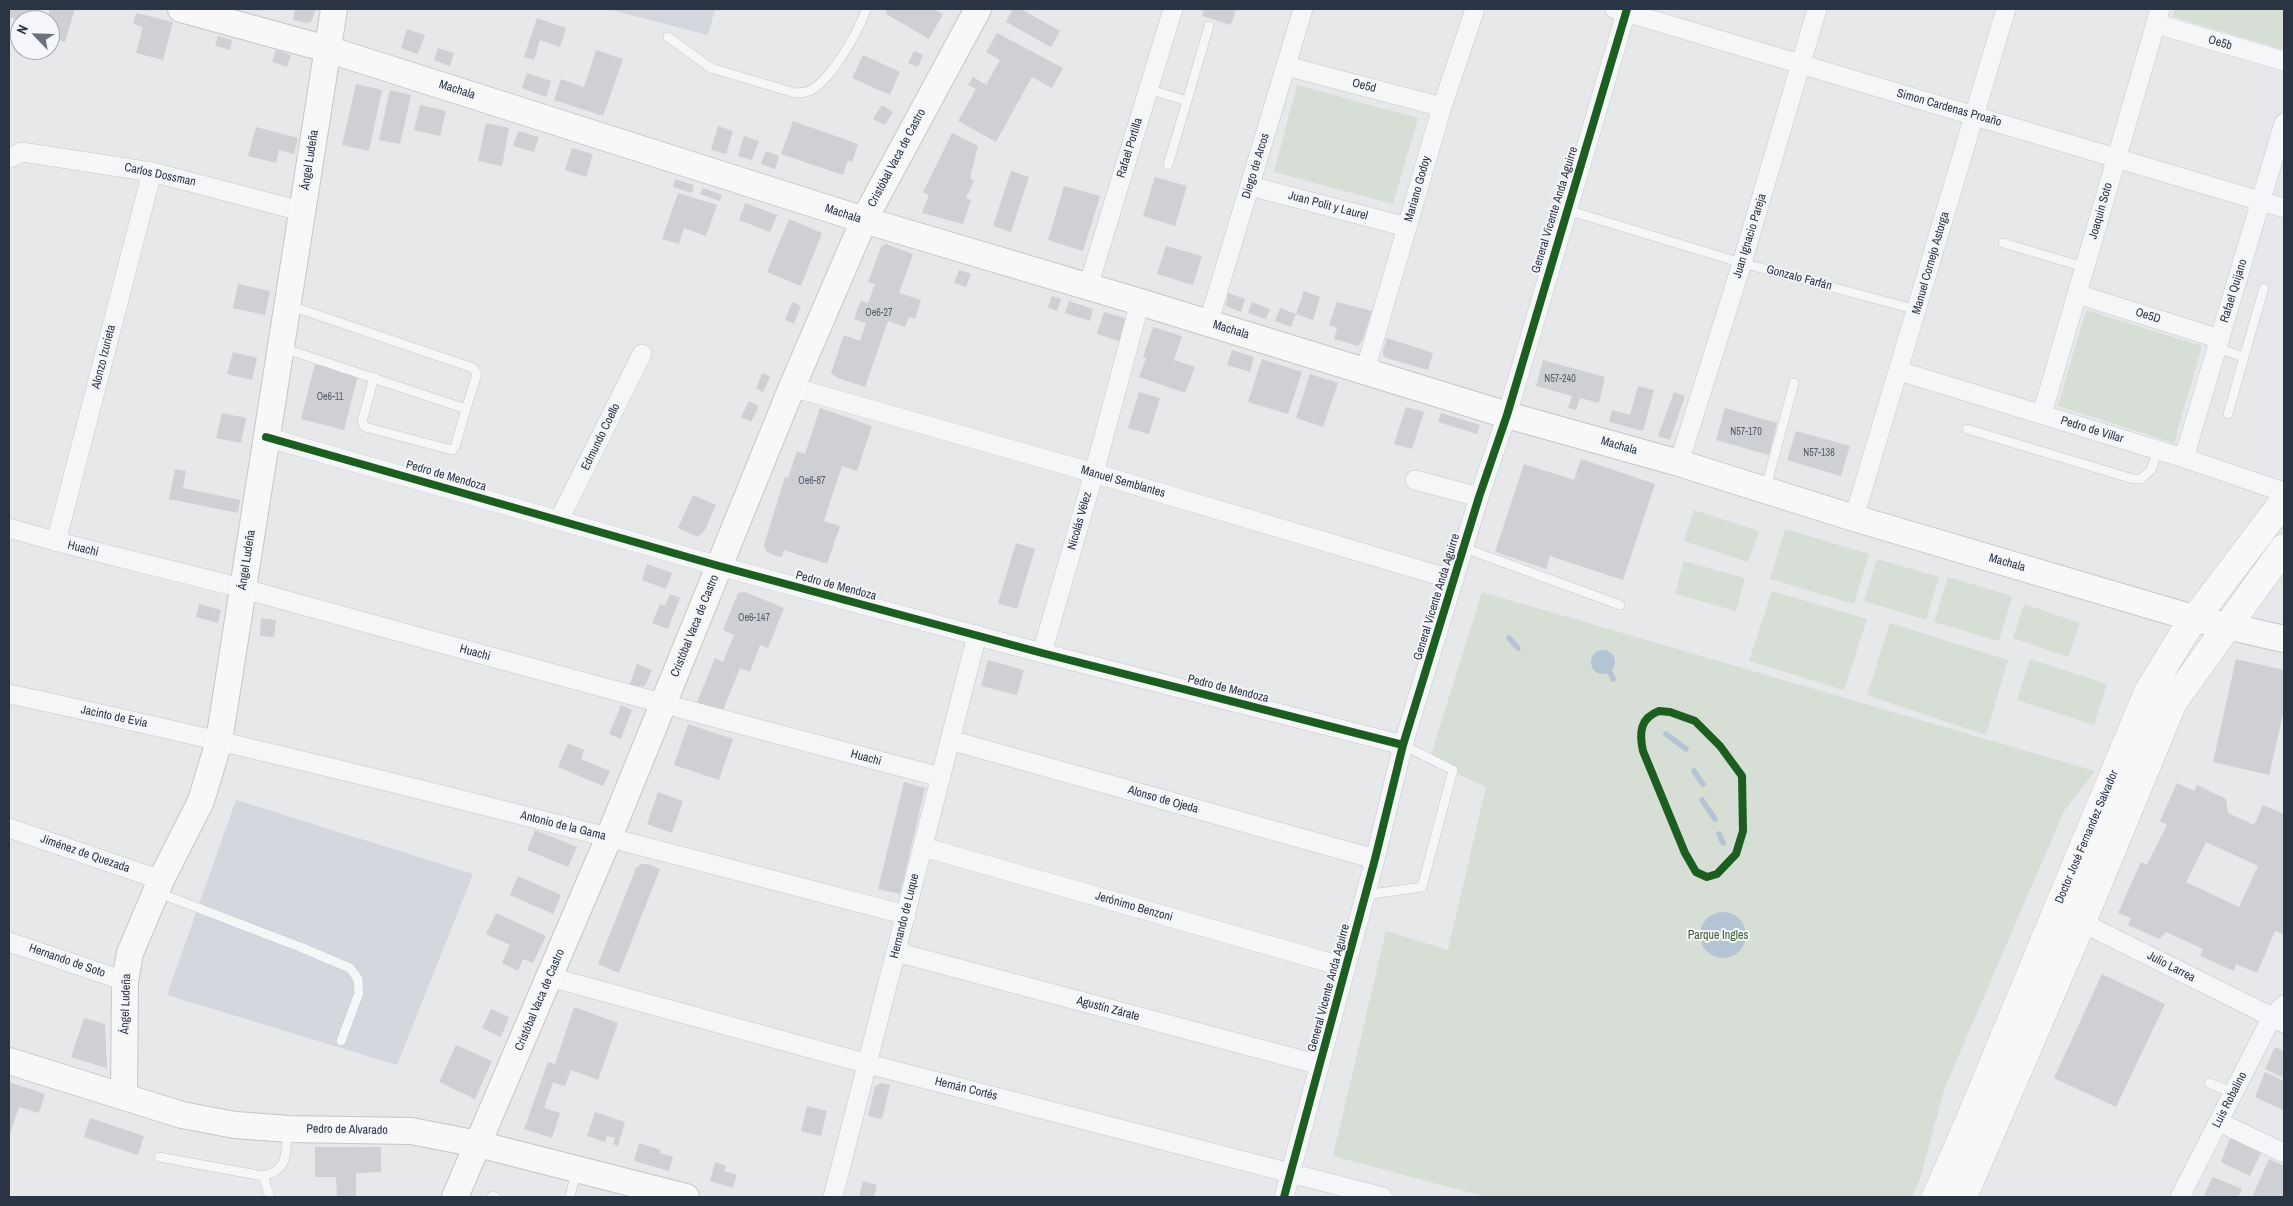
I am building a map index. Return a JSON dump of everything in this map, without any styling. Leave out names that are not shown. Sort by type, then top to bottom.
[{"type":"main road","name":"Machala","points":[[181,9],[327,49],[864,220],[1140,302],[1507,415],[1679,463],[1854,518],[2196,619],[2284,639]]},
{"type":"main road","name":"Ángel Ludeña","points":[[124,1097],[124,981],[130,953],[159,886],[201,801],[219,741],[334,9]]},
{"type":"main road","name":"Cristóbal Vaca de Castro","points":[[455,1197],[609,837],[792,387],[864,220],[978,9]]},
{"type":"main road","name":"Doctor José Fernandez Salvador","points":[[1936,1197],[2148,692],[2163,664],[2284,502]]},
{"type":"main road","points":[[1963,1197],[2082,922],[2173,702],[2190,676],[2229,627],[2284,548]]},
{"type":"main road","name":"Pedro de Alvarado","points":[[9,1061],[190,1117],[235,1125],[289,1129],[411,1131],[478,1144],[686,1197]]},
{"type":"street","name":"Rafael Portilla","points":[[1088,287],[1173,9]]},
{"type":"street","name":"Diego de Arcos","points":[[1208,324],[1303,9]]},
{"type":"street","name":"Mariano Godoy","points":[[1365,371],[1442,106],[1475,9]]},
{"type":"street","name":"Juan Ignacio Pareja","points":[[1679,463],[1742,263],[1817,9]]},
{"type":"street","name":"Manuel Cornejo Astorga","points":[[1854,518],[2006,9]]},
{"type":"street","name":"Simon Cardenas Proaño","points":[[1622,10],[2284,208]]},
{"type":"street","name":"General Vicente Anda Aguirre","points":[[1284,1197],[1375,859],[1403,745],[1479,497],[1507,415],[1567,210],[1622,10]]},
{"type":"street","name":"Oe5b","points":[[2158,17],[2284,61]]},
{"type":"street","name":"Joaquin Soto","points":[[2042,414],[2158,17]]},
{"type":"street","name":"Oe5d","points":[[1286,66],[1442,106]]},
{"type":"street","name":"Rafael Quijano","points":[[2184,458],[2284,123]]},
{"type":"street","name":"Carlos Dossman","points":[[12,156],[30,152],[152,172],[301,211]]},
{"type":"street","name":"Alonzo Izurieta","points":[[56,542],[152,172]]},
{"type":"street","name":"Juan Polit y Laurel","points":[[1250,186],[1407,227]]},
{"type":"street","name":"Oe5D","points":[[2076,294],[2218,343]]},
{"type":"street","name":"Nicolás Vélez","points":[[1042,653],[1094,473],[1140,302]]},
{"type":"street","name":"Edmundo Coello","points":[[559,520],[642,354]]},
{"type":"street","name":"Pedro de Villar","points":[[1899,371],[2184,458],[2284,492]]},
{"type":"street","name":"Manuel Semblantes","points":[[792,387],[1094,473],[1454,580]]},
{"type":"street","name":"Pedro de Mendoza","points":[[266,437],[719,566],[1042,653],[1403,745]]},
{"type":"street","points":[[1415,480],[1479,497]]},
{"type":"street","name":"Huachi","points":[[9,528],[56,542],[243,588],[663,705],[941,777]]},
{"type":"street","name":"Hernando de Luque","points":[[833,1197],[977,635]]},
{"type":"street","name":"Jacinto de Evia","points":[[9,694],[219,741]]},
{"type":"street","name":"Alonso de Ojeda","points":[[950,740],[1375,859]]},
{"type":"street","name":"Antonio de la Gama","points":[[219,741],[609,837],[906,914]]},
{"type":"street","name":"Jiménez de Quezada","points":[[9,828],[159,886]]},
{"type":"street","name":"Jerónimo Benzoni","points":[[923,847],[1345,967]]},
{"type":"street","name":"Julio Larrea","points":[[2057,910],[2280,1015]]},
{"type":"street","name":"Hernando de Soto","points":[[9,942],[124,981]]},
{"type":"street","name":"Agustín Zárate","points":[[896,952],[1320,1065]]},
{"type":"street","name":"Hernán Cortés","points":[[550,977],[868,1064],[1383,1197]]},
{"type":"street","name":"Luis Robalino","points":[[2180,1197],[2233,1094],[2280,1015]]},
{"type":"street","points":[[2219,1122],[2284,1153]]},
{"type":"lane","points":[[668,37],[711,68],[794,94],[804,93],[813,89],[825,78],[848,46],[866,9]]},
{"type":"lane","points":[[1168,165],[1209,26]]},
{"type":"lane","points":[[1148,88],[1187,101]]},
{"type":"lane","name":"Gonzalo Farfán","points":[[1567,210],[1742,263],[1917,310]]},
{"type":"lane","points":[[2003,243],[2084,267]]},
{"type":"lane","points":[[2228,414],[2264,288]]},
{"type":"lane","points":[[287,304],[473,368],[477,374],[455,447],[452,450],[365,426],[362,422],[374,377]]},
{"type":"lane","points":[[2218,343],[2244,357]]},
{"type":"lane","points":[[280,347],[466,409]]},
{"type":"lane","points":[[1765,490],[1794,383]]},
{"type":"lane","points":[[1967,429],[2133,479],[2141,479],[2151,470],[2158,450]]},
{"type":"lane","points":[[1464,548],[1620,604]]},
{"type":"lane","points":[[1365,895],[1422,887],[1453,770],[1403,745]]},
{"type":"lane","points":[[159,886],[350,968],[358,979],[359,992],[341,1042]]},
{"type":"lane","points":[[2209,1084],[2233,1094]]},
{"type":"lane","points":[[159,1157],[263,1176],[275,1173],[284,1165],[289,1129]]},
{"type":"lane","points":[[570,1197],[577,1170]]},
{"type":"lane","points":[[263,1176],[270,1197]]},
{"type":"shaded area","points":[[607,9],[715,9],[708,35]]},
{"type":"shaded area","points":[[236,800],[473,874],[397,1065],[167,995]]},
{"type":"green space","points":[[2175,9],[2284,9],[2284,50],[2173,17]]},
{"type":"green space","points":[[1297,85],[1418,118],[1393,204],[1274,172]]},
{"type":"green space","points":[[2086,310],[2202,346],[2174,443],[2058,406]]},
{"type":"green space","points":[[1694,510],[1759,531],[1748,562],[1684,541]]},
{"type":"green space","points":[[1785,529],[1869,554],[1854,604],[1770,579]]},
{"type":"green space","points":[[1877,559],[1939,577],[1926,620],[1864,601]]},
{"type":"green space","points":[[1684,561],[1745,578],[1736,611],[1675,594]]},
{"type":"green space","points":[[1948,577],[2012,596],[1999,641],[1934,622]]},
{"type":"green space","points":[[1772,591],[1867,619],[1844,690],[1749,661]]},
{"type":"green space","name":"Parque Ingles","points":[[1482,592],[2095,771],[2064,811],[1945,1087],[1920,1179],[1912,1197],[1486,1197],[1333,1156],[1386,931],[1448,950],[1486,787],[1429,761]]},
{"type":"green space","points":[[2024,604],[2080,623],[2068,657],[2013,638]]},
{"type":"green space","points":[[1890,623],[2008,660],[1986,735],[1867,695]]},
{"type":"green space","points":[[2030,659],[2107,684],[2094,725],[2017,700]]},
{"type":"water","points":[[1603,650],[1608,651],[1614,657],[1614,667],[1608,673],[1603,674],[1598,673],[1592,667],[1591,662],[1592,657],[1598,651]]},
{"type":"water","points":[[1723,912],[1736,916],[1742,922],[1746,935],[1742,948],[1736,954],[1723,958],[1710,954],[1704,948],[1700,935],[1704,922],[1710,916]]},
{"type":"building","points":[[9,9],[36,9],[10,10],[9,17]]},
{"type":"building","points":[[75,9],[65,42],[60,41],[60,10],[50,10]]},
{"type":"building","points":[[295,9],[316,9],[311,22],[306,23],[293,20]]},
{"type":"building","points":[[887,9],[934,9],[943,14],[929,39],[886,14]]},
{"type":"building","points":[[1013,9],[1021,9],[1060,31],[1051,47],[1006,22]]},
{"type":"building","points":[[1204,9],[1236,9],[1231,25],[1202,16]]},
{"type":"building","points":[[136,13],[173,22],[163,60],[136,53],[143,27],[133,24]]},
{"type":"building","points":[[537,18],[566,28],[560,47],[540,40],[534,60],[524,57]]},
{"type":"building","points":[[407,29],[425,35],[418,54],[401,48]]},
{"type":"building","points":[[997,33],[1063,68],[1052,88],[1032,77],[996,142],[958,121],[976,89],[968,85],[973,77],[986,85],[1000,60],[986,52]]},
{"type":"building","points":[[218,36],[232,40],[230,50],[215,46]]},
{"type":"building","points":[[438,48],[454,53],[450,66],[434,60]]},
{"type":"building","points":[[276,50],[291,55],[287,67],[272,62]]},
{"type":"building","points":[[596,50],[623,59],[603,116],[554,100],[561,79],[584,87]]},
{"type":"building","points":[[914,51],[923,55],[918,67],[908,63]]},
{"type":"building","points":[[863,55],[900,72],[890,95],[852,78]]},
{"type":"building","points":[[527,73],[551,81],[546,97],[522,88]]},
{"type":"building","points":[[356,84],[382,90],[369,151],[342,145]]},
{"type":"building","points":[[390,90],[411,95],[400,144],[379,140]]},
{"type":"building","points":[[420,105],[446,111],[440,136],[414,130]]},
{"type":"building","points":[[882,105],[893,112],[885,125],[873,119]]},
{"type":"building","points":[[793,121],[858,144],[852,162],[848,160],[843,175],[781,154]]},
{"type":"building","points":[[486,123],[509,128],[502,166],[478,161]]},
{"type":"building","points":[[718,126],[733,131],[726,154],[711,150]]},
{"type":"building","points":[[256,127],[298,138],[294,154],[279,150],[276,163],[248,156]]},
{"type":"building","points":[[518,131],[539,137],[534,152],[513,146]]},
{"type":"building","points":[[952,133],[978,146],[970,178],[974,181],[966,198],[971,200],[963,224],[922,213],[929,195],[923,192]]},
{"type":"building","points":[[744,136],[759,141],[752,160],[738,156]]},
{"type":"building","points":[[572,148],[593,154],[586,177],[565,170]]},
{"type":"building","points":[[766,151],[779,156],[775,169],[761,164]]},
{"type":"building","points":[[1011,171],[1029,177],[1011,232],[993,226]]},
{"type":"building","points":[[1155,177],[1187,186],[1175,226],[1143,216]]},
{"type":"building","points":[[675,179],[694,185],[692,193],[673,187]]},
{"type":"building","points":[[1064,186],[1100,196],[1083,251],[1048,240]]},
{"type":"building","points":[[703,188],[722,195],[720,201],[700,194]]},
{"type":"building","points":[[678,193],[717,205],[706,236],[684,228],[679,244],[662,239]]},
{"type":"building","points":[[745,203],[777,215],[770,232],[739,220]]},
{"type":"building","points":[[789,219],[822,233],[801,286],[767,272]]},
{"type":"building","points":[[886,244],[913,254],[899,293],[921,300],[915,319],[909,317],[905,327],[888,321],[865,387],[838,378],[831,373],[844,335],[860,341],[866,323],[854,319],[861,300],[868,303],[875,284],[868,282],[881,247]]},
{"type":"building","points":[[1166,246],[1202,256],[1193,285],[1157,274]]},
{"type":"building","points":[[959,270],[971,274],[966,287],[954,283]]},
{"type":"building","points":[[238,284],[270,291],[265,315],[233,308]]},
{"type":"building","points":[[1304,291],[1320,297],[1313,320],[1296,314]]},
{"type":"building","points":[[1228,293],[1245,299],[1241,312],[1226,306]]},
{"type":"building","points":[[1052,296],[1061,299],[1057,311],[1048,307]]},
{"type":"building","points":[[1069,301],[1093,309],[1090,321],[1065,313]]},
{"type":"building","points":[[792,302],[801,306],[794,324],[785,320]]},
{"type":"building","points":[[1252,302],[1270,309],[1266,319],[1248,313]]},
{"type":"building","points":[[1337,302],[1372,311],[1362,341],[1358,346],[1334,339],[1337,328],[1329,325]]},
{"type":"building","points":[[1280,308],[1296,314],[1291,327],[1275,321]]},
{"type":"building","points":[[1104,312],[1128,319],[1121,342],[1097,334]]},
{"type":"building","points":[[1153,327],[1182,336],[1174,360],[1195,367],[1185,393],[1139,377],[1146,358],[1143,357]]},
{"type":"building","points":[[1387,338],[1433,353],[1428,370],[1386,358],[1383,355],[1383,351]]},
{"type":"building","points":[[1232,350],[1254,357],[1250,372],[1227,365]]},
{"type":"building","points":[[233,352],[257,358],[252,380],[227,374]]},
{"type":"building","points":[[1262,359],[1302,372],[1288,414],[1248,402]]},
{"type":"building","points":[[1543,360],[1605,377],[1599,403],[1580,398],[1576,410],[1568,408],[1572,396],[1536,386]]},
{"type":"building","points":[[315,364],[358,375],[344,430],[301,419]]},
{"type":"building","points":[[762,373],[770,376],[763,392],[756,389]]},
{"type":"building","points":[[1310,374],[1338,383],[1323,427],[1296,418]]},
{"type":"building","points":[[1638,386],[1654,390],[1643,431],[1609,422],[1612,410],[1630,415]]},
{"type":"building","points":[[1139,392],[1160,398],[1149,434],[1128,428]]},
{"type":"building","points":[[1674,392],[1685,396],[1670,440],[1658,436]]},
{"type":"building","points":[[749,401],[759,406],[751,422],[741,417]]},
{"type":"building","points":[[1406,407],[1424,412],[1412,449],[1394,444]]},
{"type":"building","points":[[820,408],[872,426],[857,471],[842,466],[833,493],[824,521],[840,526],[827,564],[784,550],[782,557],[776,556],[766,551],[764,545],[785,477],[788,478],[797,451],[805,454]]},
{"type":"building","points":[[1725,408],[1777,423],[1769,455],[1716,440]]},
{"type":"building","points":[[222,413],[246,418],[241,443],[216,438]]},
{"type":"building","points":[[1441,413],[1480,425],[1477,434],[1438,422]]},
{"type":"building","points":[[1796,431],[1850,446],[1841,476],[1787,460]]},
{"type":"building","points":[[1581,459],[1655,484],[1623,580],[1550,556],[1546,569],[1495,552],[1524,464],[1574,480]]},
{"type":"building","points":[[175,469],[186,471],[183,488],[240,500],[238,513],[169,499]]},
{"type":"building","points":[[693,495],[716,505],[705,530],[698,537],[678,528]]},
{"type":"building","points":[[1016,543],[1035,549],[1017,609],[998,603]]},
{"type":"building","points":[[647,564],[672,573],[666,589],[642,580]]},
{"type":"building","points":[[745,592],[784,608],[768,648],[760,645],[750,672],[740,668],[722,713],[697,702],[715,658],[723,662],[734,635],[723,630],[738,593]]},
{"type":"building","points":[[670,594],[680,598],[668,629],[652,623],[660,604],[665,606]]},
{"type":"building","points":[[199,604],[221,610],[218,623],[196,617]]},
{"type":"building","points":[[261,618],[276,620],[274,637],[260,636]]},
{"type":"building","points":[[2236,659],[2284,670],[2284,710],[2269,775],[2213,762]]},
{"type":"building","points":[[988,660],[1024,670],[1017,695],[981,686]]},
{"type":"building","points":[[637,664],[652,670],[645,686],[629,686]]},
{"type":"building","points":[[621,705],[632,710],[621,739],[609,734]]},
{"type":"building","points":[[688,724],[733,739],[719,780],[674,765]]},
{"type":"building","points":[[568,743],[584,750],[581,759],[610,771],[603,786],[558,767]]},
{"type":"building","points":[[904,782],[925,788],[900,894],[878,889]]},
{"type":"building","points":[[2177,783],[2194,791],[2197,785],[2226,799],[2228,813],[2254,825],[2263,805],[2284,814],[2284,935],[2275,931],[2257,973],[2236,964],[2234,971],[2200,956],[2203,949],[2166,932],[2159,939],[2128,925],[2131,918],[2118,913],[2141,862],[2147,865],[2167,825],[2160,821]],"holes":[[[2206,842],[2258,866],[2239,907],[2186,882]]]},
{"type":"building","points":[[658,792],[683,801],[672,833],[647,824]]},
{"type":"building","points":[[535,830],[577,847],[568,867],[527,850]]},
{"type":"building","points":[[641,864],[648,864],[660,869],[619,973],[598,964],[636,868]]},
{"type":"building","points":[[518,876],[561,895],[553,914],[510,895]]},
{"type":"building","points":[[496,913],[546,936],[533,963],[523,959],[518,971],[502,963],[510,945],[486,934]]},
{"type":"building","points":[[2102,974],[2165,1004],[2116,1107],[2054,1078]]},
{"type":"building","points":[[574,1007],[618,1023],[598,1080],[571,1070],[565,1086],[553,1082],[544,1108],[560,1113],[552,1138],[524,1129],[548,1062],[555,1064]]},
{"type":"building","points":[[491,1009],[509,1017],[501,1037],[482,1028]]},
{"type":"building","points":[[84,1018],[105,1024],[107,1068],[71,1057]]},
{"type":"building","points":[[456,1045],[492,1061],[475,1099],[439,1082]]},
{"type":"building","points":[[2275,1047],[2284,1051],[2284,1078],[2265,1069]]},
{"type":"building","points":[[2265,1072],[2284,1081],[2283,1110],[2255,1097]]},
{"type":"building","points":[[9,1082],[45,1094],[39,1113],[19,1107],[9,1137]]},
{"type":"building","points":[[882,1083],[890,1085],[882,1119],[868,1116],[875,1086]]},
{"type":"building","points":[[807,1106],[827,1111],[821,1136],[801,1131]]},
{"type":"building","points":[[595,1112],[625,1122],[618,1146],[613,1144],[615,1138],[607,1136],[605,1142],[587,1136]]},
{"type":"building","points":[[90,1118],[144,1136],[138,1155],[84,1137]]},
{"type":"building","points":[[2230,1138],[2261,1153],[2250,1176],[2221,1162]]},
{"type":"building","points":[[639,1143],[661,1150],[660,1153],[673,1157],[669,1171],[634,1161]]},
{"type":"building","points":[[315,1147],[381,1147],[381,1172],[356,1173],[356,1197],[337,1197],[336,1177],[315,1177]]},
{"type":"building","points":[[2269,1159],[2284,1166],[2284,1197],[2252,1197]]},
{"type":"building","points":[[715,1162],[726,1166],[724,1171],[737,1175],[733,1188],[710,1181]]},
{"type":"building","points":[[2213,1177],[2242,1189],[2238,1197],[2203,1197]]},
{"type":"building","points":[[863,1181],[877,1185],[874,1197],[859,1197]]},
{"type":"waterway","points":[[1509,638],[1518,648]]},
{"type":"waterway","points":[[1610,672],[1613,679]]},
{"type":"waterway","points":[[1666,734],[1686,749]]},
{"type":"waterway","points":[[1694,771],[1703,784]]},
{"type":"waterway","points":[[1702,800],[1715,819]]},
{"type":"waterway","points":[[1719,834],[1723,843]]},
{"type":"cycle path","points":[[1284,1197],[1375,859],[1403,745],[1479,497],[1507,415],[1627,9]]},
{"type":"cycle path","points":[[266,437],[719,566],[1042,653],[1403,745]]},
{"type":"cycle path","points":[[1659,711],[1670,712],[1695,721],[1720,746],[1742,776],[1743,831],[1736,854],[1717,874],[1707,877],[1696,872],[1685,853],[1643,751],[1642,727],[1648,718],[1659,711]]}]
